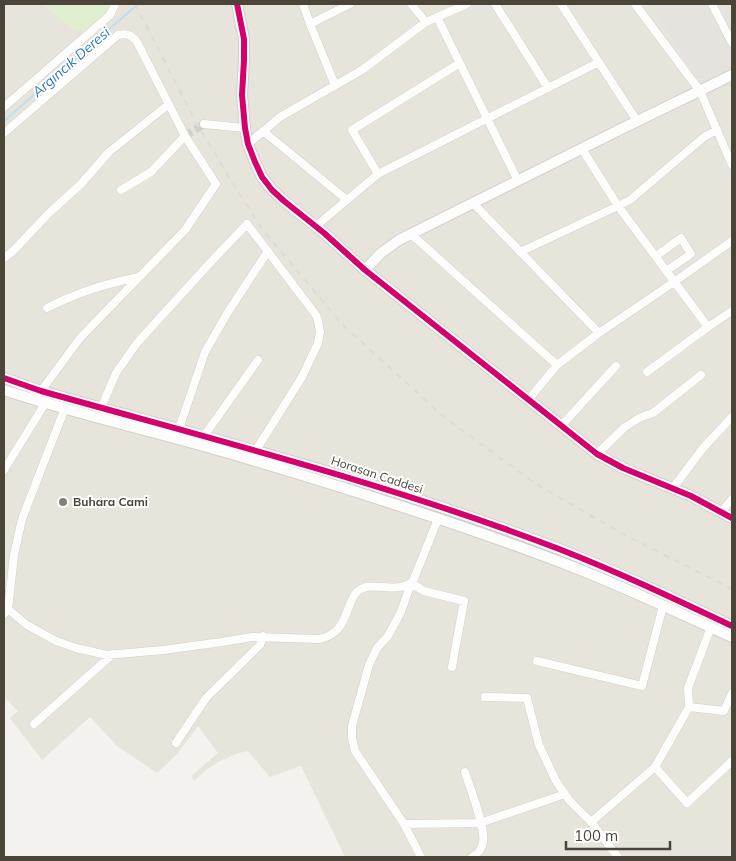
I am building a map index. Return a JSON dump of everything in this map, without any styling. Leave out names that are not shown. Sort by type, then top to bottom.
[{"type":"street","points":[[4,107],[110,15],[114,4]]},
{"type":"street","points":[[237,4],[244,44],[242,95],[245,128],[248,144],[258,170],[266,184],[284,202],[316,226],[365,270],[597,454],[623,468],[673,488],[732,518]]},
{"type":"street","points":[[303,4],[335,85]]},
{"type":"street","points":[[310,24],[350,4]]},
{"type":"street","points":[[411,4],[426,22]]},
{"type":"street","points":[[248,144],[280,117],[362,70],[426,22],[467,4]]},
{"type":"street","points":[[495,4],[548,88]]},
{"type":"street","points":[[561,4],[637,121]]},
{"type":"street","points":[[635,4],[700,91],[732,165]]},
{"type":"street","points":[[712,4],[732,43]]},
{"type":"street","points":[[437,17],[518,181]]},
{"type":"street","points":[[4,133],[118,35],[130,35],[137,42],[185,136],[216,184],[185,230],[80,338],[41,391]]},
{"type":"street","points":[[316,226],[378,174],[599,62]]},
{"type":"street","points":[[378,174],[352,130],[460,63]]},
{"type":"street","points":[[365,270],[399,240],[732,75]]},
{"type":"street","points":[[4,258],[48,213],[82,184],[109,152],[170,104]]},
{"type":"street","points":[[204,124],[245,128]]},
{"type":"street","points":[[520,252],[630,200],[704,137],[717,130]]},
{"type":"street","points":[[263,131],[347,200]]},
{"type":"street","points":[[121,190],[151,172],[185,136]]},
{"type":"street","points":[[582,149],[618,206],[708,327]]},
{"type":"street","points":[[473,203],[599,333]]},
{"type":"street","points":[[101,408],[116,373],[133,348],[247,224],[316,315],[320,332],[318,343],[302,377],[256,450]]},
{"type":"street","points":[[411,234],[557,364]]},
{"type":"street","points":[[656,256],[681,238],[691,254],[666,271]]},
{"type":"street","points":[[529,399],[557,364],[732,241]]},
{"type":"street","points":[[179,429],[205,352],[228,312],[268,251]]},
{"type":"street","points":[[47,308],[68,297],[106,284],[139,277]]},
{"type":"street","points":[[647,372],[732,311]]},
{"type":"street","points":[[204,436],[258,360]]},
{"type":"street","points":[[561,426],[616,366]]},
{"type":"street","points":[[597,454],[625,427],[653,412],[701,375]]},
{"type":"street","name":"Horasan Caddesi","points":[[4,378],[41,391],[256,450],[385,489],[529,538],[631,579],[732,626]]},
{"type":"street","name":"Horasan Caddesi","points":[[4,390],[240,456],[438,519],[541,555],[606,581],[732,637]]},
{"type":"street","points":[[4,470],[46,402]]},
{"type":"street","points":[[65,408],[22,519],[14,555],[6,611],[56,641],[86,651],[113,654],[163,650],[263,636],[319,639],[329,636],[341,627],[353,597],[358,591],[367,587],[401,588],[411,583]]},
{"type":"street","points":[[673,488],[703,448],[732,416]]},
{"type":"street","points":[[722,512],[732,499]]},
{"type":"street","points":[[421,857],[404,824],[355,751],[351,732],[368,665],[377,648],[388,636],[401,612],[438,519]]},
{"type":"street","points":[[411,583],[424,591],[464,600],[452,667]]},
{"type":"street","points":[[537,661],[642,686],[664,606]]},
{"type":"street","points":[[591,822],[655,767],[689,707],[688,688],[711,627]]},
{"type":"street","points":[[176,743],[206,698],[260,645],[263,636]]},
{"type":"street","points":[[34,724],[113,654]]},
{"type":"street","points":[[689,707],[724,711],[732,693]]},
{"type":"street","points":[[485,697],[527,698],[539,745],[556,781],[575,808],[591,822],[618,857]]},
{"type":"street","points":[[655,767],[687,803],[732,761]]},
{"type":"street","points":[[465,772],[483,835],[479,852],[472,857]]},
{"type":"street","points":[[404,824],[480,823],[564,794]]},
{"type":"shaded area","points":[[4,4],[650,4],[695,79],[709,80],[732,68],[732,857],[345,857],[301,766],[270,777],[248,751],[220,761],[194,781],[191,776],[218,753],[198,726],[178,753],[157,773],[117,746],[90,717],[42,760],[10,718],[18,711],[4,697]]},
{"type":"shaded area","points":[[415,4],[456,4],[424,18]]},
{"type":"shaded area","points":[[650,4],[732,4],[732,68],[709,80],[695,79]]},
{"type":"green space","points":[[41,4],[117,4],[88,31],[75,30]]},
{"type":"waterway","name":"Argıncık Deresi","points":[[4,121],[138,4]]},
{"type":"tunnel","points":[[185,136],[204,124]]},
{"type":"railway","points":[[135,4],[197,124],[233,184],[263,230],[342,324],[444,417],[536,484],[621,533],[732,589]]},
{"type":"cycle path","points":[[237,4],[244,39],[242,95],[248,144],[262,177],[272,190],[365,270],[597,454],[623,468],[691,496],[732,518]]},
{"type":"cycle path","points":[[4,378],[41,391],[367,483],[431,504],[559,549],[732,626]]},
{"type":"place","name":"Buhara Cami","points":[[63,502]]}]
